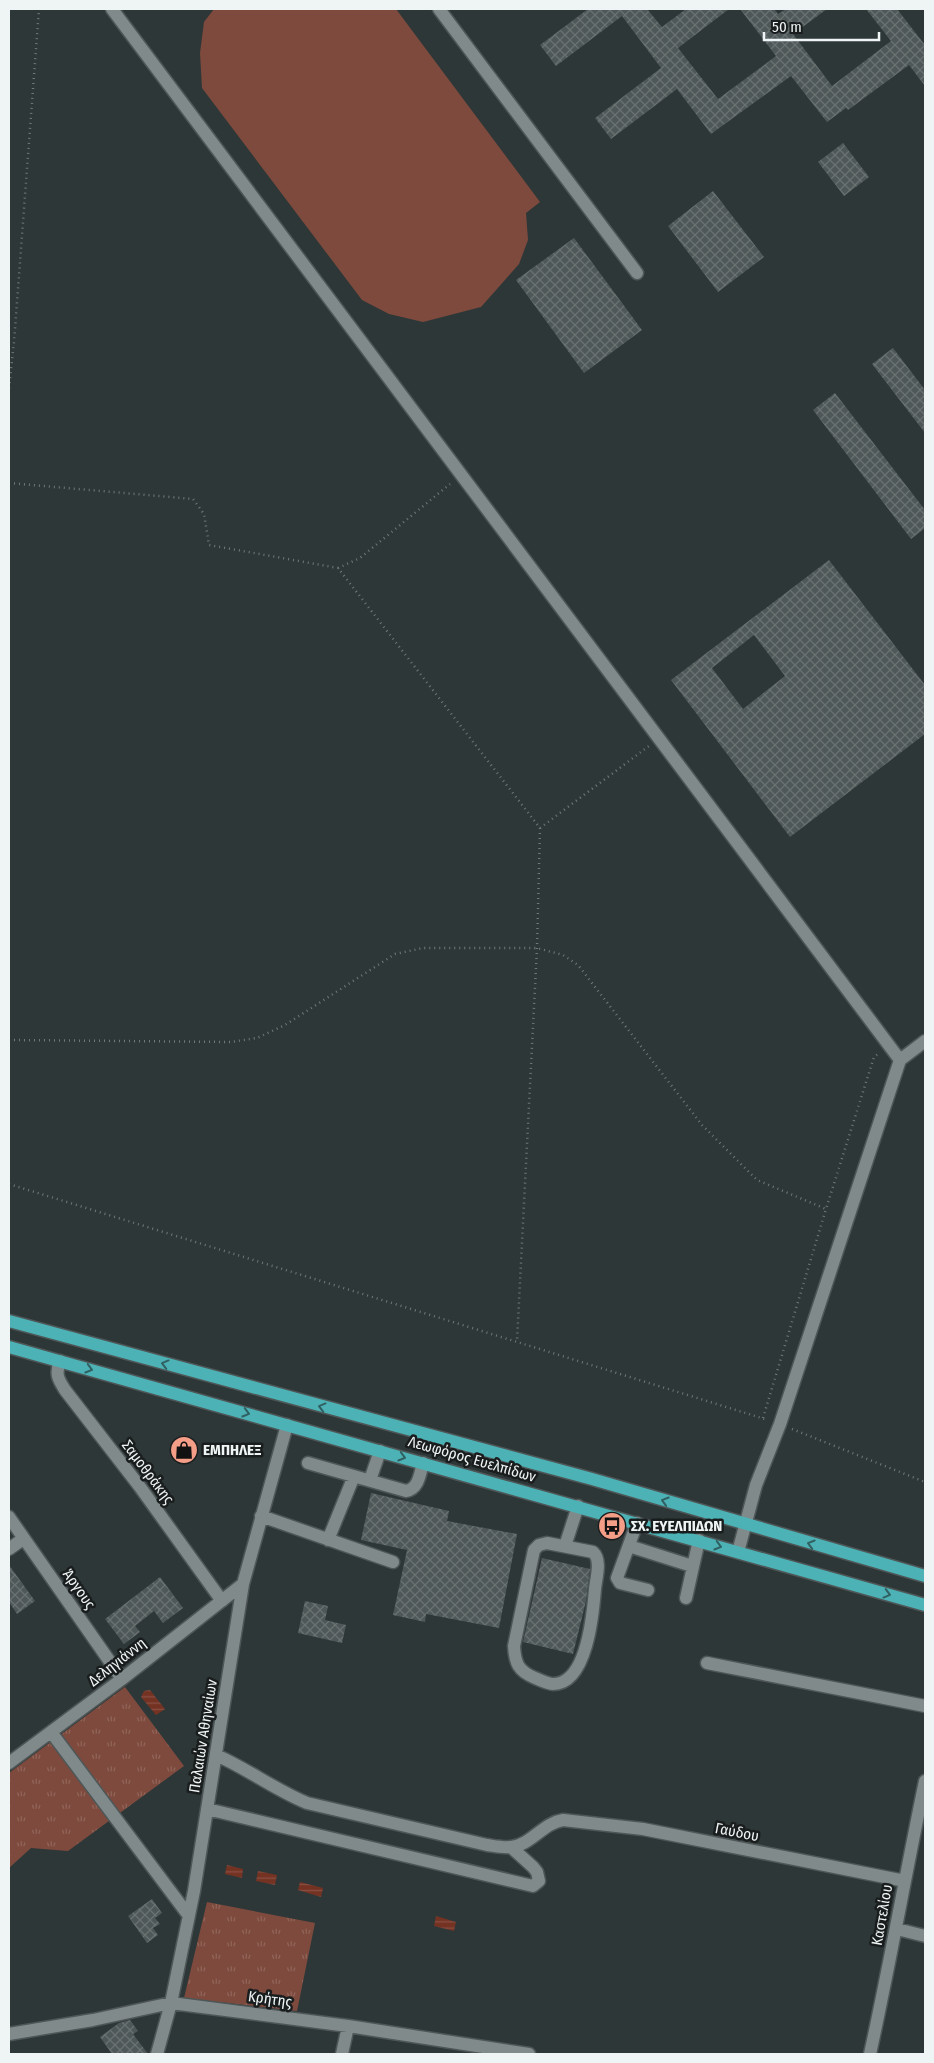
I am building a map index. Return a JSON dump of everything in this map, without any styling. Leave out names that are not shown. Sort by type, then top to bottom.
[{"type":"main road","name":"Λεωφόρος Ευελπίδων","points":[[9,1321],[592,1479],[925,1576]]},
{"type":"main road","name":"Λεωφόρος Ευελπίδων","points":[[9,1346],[925,1604]]},
{"type":"street","points":[[112,9],[900,1060]]},
{"type":"street","points":[[439,9],[637,273]]},
{"type":"street","points":[[738,1552],[756,1485],[780,1424],[900,1060],[925,1042]]},
{"type":"street","name":"Σαμοθράκης","points":[[60,1361],[56,1371],[57,1377],[65,1390],[140,1487],[222,1600]]},
{"type":"street","name":"Παλαιών Αθηναίων","points":[[158,2054],[171,2003],[189,1916],[243,1584],[287,1424]]},
{"type":"street","points":[[370,1480],[380,1451]]},
{"type":"street","points":[[308,1462],[406,1491],[412,1490],[415,1487],[423,1463]]},
{"type":"street","points":[[328,1540],[354,1476]]},
{"type":"street","points":[[565,1546],[578,1506]]},
{"type":"street","points":[[261,1516],[392,1562]]},
{"type":"street","name":"Άργους","points":[[9,1517],[122,1679]]},
{"type":"street","points":[[637,1523],[617,1578],[618,1580],[648,1590]]},
{"type":"street","points":[[9,1550],[23,1538]]},
{"type":"street","points":[[686,1598],[699,1540]]},
{"type":"street","points":[[547,1543],[565,1546],[593,1552],[598,1560],[593,1612],[580,1665],[574,1674],[565,1681],[552,1684],[524,1674],[515,1660],[514,1646],[534,1550],[539,1545],[547,1543]]},
{"type":"street","points":[[629,1546],[692,1566]]},
{"type":"street","name":"Δεληγιάννη","points":[[9,1763],[122,1679],[243,1584]]},
{"type":"street","points":[[706,1663],[925,1706]]},
{"type":"street","points":[[51,1732],[189,1916]]},
{"type":"street","points":[[207,1809],[533,1886],[539,1881],[537,1872],[512,1847],[487,1845],[307,1804],[282,1793],[242,1766],[216,1755]]},
{"type":"street","name":"Καστελίου","points":[[870,2054],[897,1930],[925,1781]]},
{"type":"street","name":"Γαύδου","points":[[512,1847],[524,1842],[554,1821],[563,1820],[643,1830],[905,1881]]},
{"type":"street","points":[[897,1930],[925,1936]]},
{"type":"street","name":"Κρήτης","points":[[9,2034],[93,2020],[171,2003],[348,2026],[529,2054]]},
{"type":"street","points":[[342,2054],[348,2026]]},
{"type":"path","points":[[9,388],[39,9]]},
{"type":"path","points":[[9,483],[193,499],[204,514],[209,545],[338,568],[360,558],[462,474]]},
{"type":"path","points":[[338,568],[540,828],[537,948],[517,1341]]},
{"type":"path","points":[[540,828],[660,738]]},
{"type":"path","points":[[9,1040],[231,1042],[258,1038],[285,1025],[396,954],[423,948],[537,948],[563,955],[578,965],[702,1125],[758,1180],[826,1209]]},
{"type":"path","points":[[763,1418],[874,1057],[889,1045]]},
{"type":"path","points":[[9,1184],[763,1418],[925,1482]]},
{"type":"green space","points":[[214,9],[396,9],[540,202],[526,213],[528,240],[519,264],[481,307],[423,322],[389,314],[362,300],[202,88],[200,53],[204,22]]},
{"type":"green space","points":[[125,1687],[184,1766],[68,1851],[31,1848],[9,1868],[9,1773]]},
{"type":"green space","points":[[207,1902],[315,1923],[297,2011],[184,1998]]},
{"type":"shaded area","points":[[150,1690],[165,1709],[156,1715],[141,1697],[144,1691]]},
{"type":"shaded area","points":[[227,1865],[243,1869],[242,1878],[225,1874]]},
{"type":"shaded area","points":[[258,1871],[277,1875],[275,1885],[256,1881]]},
{"type":"shaded area","points":[[300,1882],[323,1888],[321,1897],[298,1890]]},
{"type":"shaded area","points":[[436,1916],[456,1922],[454,1931],[434,1926]]},
{"type":"building","points":[[588,9],[647,9],[662,27],[686,9],[729,9],[678,48],[718,99],[776,56],[740,9],[774,9],[778,14],[786,9],[827,9],[793,34],[832,86],[891,41],[866,9],[897,9],[925,45],[925,86],[909,65],[848,110],[846,108],[827,122],[791,76],[711,134],[677,89],[611,139],[595,118],[661,68],[622,16],[556,66],[540,45]]},
{"type":"building","points":[[843,143],[869,177],[844,196],[818,162]]},
{"type":"building","points":[[713,191],[764,257],[718,292],[668,226]]},
{"type":"building","points":[[574,238],[642,330],[584,373],[516,280]]},
{"type":"building","points":[[893,348],[925,390],[925,433],[872,364]]},
{"type":"building","points":[[835,393],[925,510],[925,528],[911,539],[813,410]]},
{"type":"building","points":[[829,560],[925,685],[925,734],[790,837],[671,680]],"holes":[[[754,635],[785,676],[743,709],[712,668]]]},
{"type":"building","points":[[371,1493],[449,1511],[447,1521],[517,1534],[499,1628],[426,1614],[425,1622],[393,1615],[407,1550],[361,1540]]},
{"type":"building","points":[[542,1558],[590,1569],[586,1601],[573,1654],[523,1642]]},
{"type":"building","points":[[9,1565],[35,1601],[17,1614],[9,1602]]},
{"type":"building","points":[[160,1577],[183,1608],[163,1623],[154,1611],[135,1626],[140,1632],[124,1644],[105,1619]]},
{"type":"building","points":[[305,1601],[328,1606],[325,1620],[346,1625],[342,1643],[298,1633]]},
{"type":"building","points":[[152,1899],[162,1913],[155,1918],[160,1924],[153,1928],[158,1935],[147,1943],[128,1916]]},
{"type":"building","points":[[130,2020],[138,2031],[133,2034],[148,2054],[112,2054],[100,2037],[119,2023]]},
{"type":"place","name":"ΕΜΠΗΛΕΞ","points":[[184,1450]]},
{"type":"place","name":"ΣΧ. ΕΥΕΛΠΙΔΩΝ","points":[[612,1526]]}]
